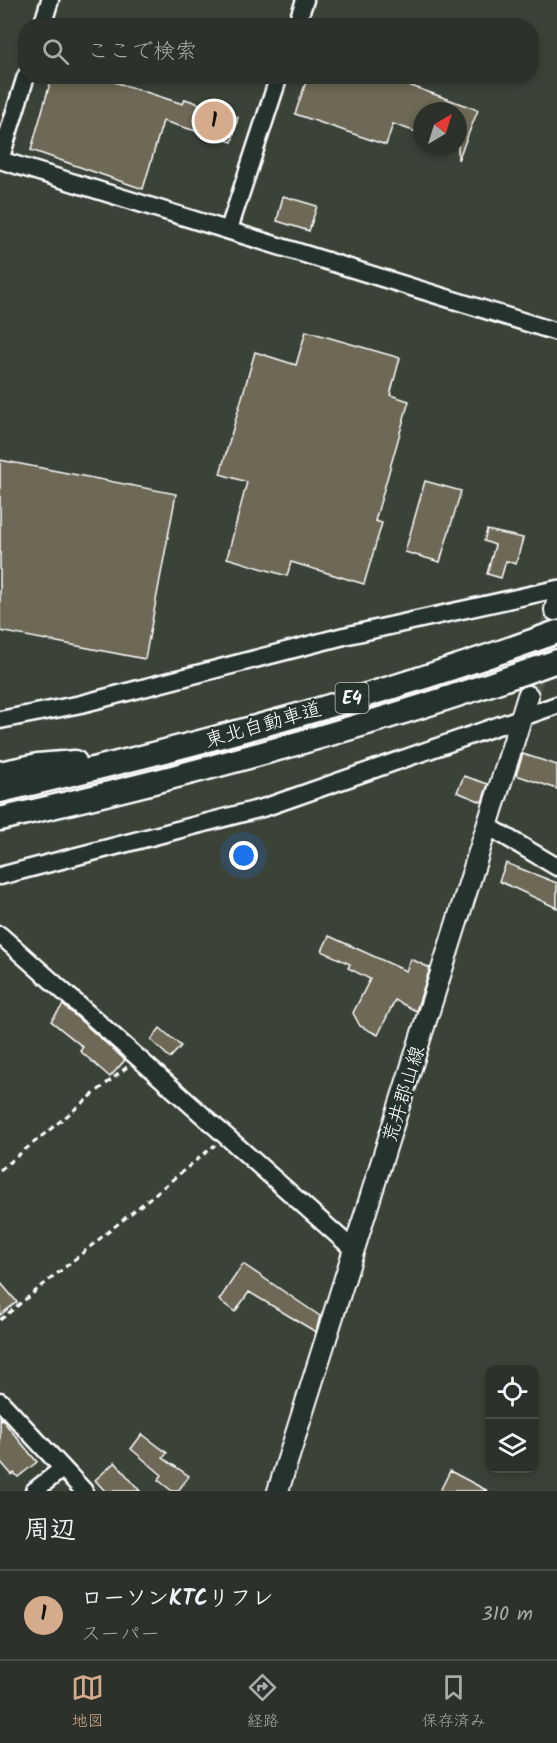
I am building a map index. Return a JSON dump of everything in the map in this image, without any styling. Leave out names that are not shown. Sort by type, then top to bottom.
[{"type":"highway","name":"東北自動車道","points":[[0,791],[145,757],[337,703],[556,615]]},
{"type":"highway","name":"東北自動車道","points":[[0,819],[157,781],[347,729],[557,661]]},
{"type":"highway","points":[[0,773],[38,765],[145,757]]},
{"type":"highway","points":[[0,832],[54,817],[157,781]]},
{"type":"main road","name":"荒井郡山線","points":[[278,1491],[528,696]]},
{"type":"street","points":[[44,18],[50,0]]},
{"type":"street","points":[[299,18],[305,0]]},
{"type":"street","points":[[24,84],[0,160],[557,332]]},
{"type":"street","points":[[229,229],[276,84]]},
{"type":"street","points":[[0,720],[81,704],[344,636],[557,589]]},
{"type":"street","points":[[0,876],[266,807],[557,705]]},
{"type":"street","points":[[488,826],[557,867]]},
{"type":"street","points":[[0,935],[354,1250]]},
{"type":"street","points":[[0,1401],[84,1491]]},
{"type":"street","points":[[34,1491],[62,1469]]},
{"type":"path","points":[[0,1170],[138,1057]]},
{"type":"path","points":[[0,1320],[226,1136]]},
{"type":"building","points":[[50,84],[121,84],[183,104],[185,99],[238,117],[232,142],[163,121],[143,189],[31,150]]},
{"type":"building","points":[[305,84],[406,84],[456,102],[413,102],[413,131],[393,124],[386,145],[295,114]]},
{"type":"building","points":[[467,106],[478,110],[467,138]]},
{"type":"building","points":[[283,196],[317,206],[309,231],[277,221]]},
{"type":"building","points":[[306,331],[400,358],[390,395],[409,401],[375,521],[382,523],[364,584],[291,562],[287,576],[227,558],[247,482],[220,474],[255,352],[296,365]]},
{"type":"building","points":[[0,460],[176,494],[145,659],[0,631]]},
{"type":"building","points":[[425,481],[461,491],[440,562],[405,552]]},
{"type":"building","points":[[487,530],[523,538],[516,564],[506,561],[501,578],[487,574],[495,545],[484,541]]},
{"type":"building","points":[[523,754],[557,765],[557,789],[516,775]]},
{"type":"building","points":[[464,776],[488,784],[482,802],[457,792]]},
{"type":"building","points":[[506,863],[557,883],[557,908],[499,881]]},
{"type":"building","points":[[329,936],[406,971],[411,959],[430,968],[416,1011],[395,1000],[378,1035],[360,1026],[353,1013],[370,979],[348,968],[350,964],[322,951]]},
{"type":"building","points":[[63,1005],[125,1060],[110,1077],[80,1051],[83,1047],[51,1021]]},
{"type":"building","points":[[160,1028],[181,1046],[170,1058],[151,1040]]},
{"type":"building","points":[[243,1264],[320,1316],[316,1332],[249,1292],[235,1312],[219,1300]]},
{"type":"building","points":[[0,1282],[17,1302],[0,1315]]},
{"type":"building","points":[[0,1417],[37,1462],[18,1477],[14,1473],[12,1475],[0,1461]]},
{"type":"building","points":[[142,1434],[167,1453],[163,1458],[189,1476],[178,1491],[172,1491],[158,1480],[162,1475],[131,1449]]},
{"type":"building","points":[[115,1462],[140,1491],[105,1491],[95,1480]]},
{"type":"building","points":[[450,1471],[488,1491],[440,1491]]},
{"type":"tunnel","points":[[528,696],[555,610]]},
{"type":"place","name":"ローソンKTCリフレ","points":[[214,121]]}]
